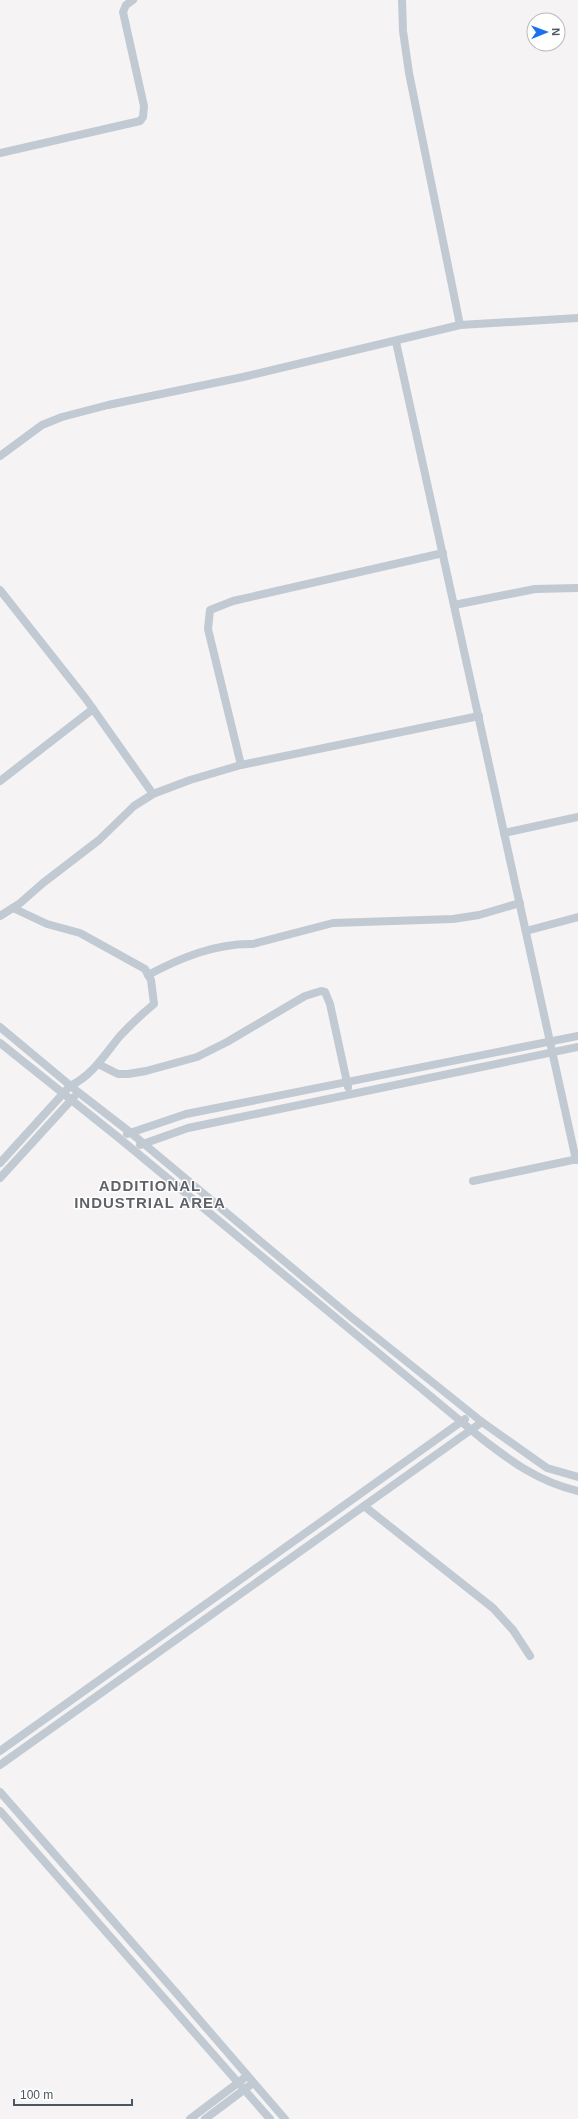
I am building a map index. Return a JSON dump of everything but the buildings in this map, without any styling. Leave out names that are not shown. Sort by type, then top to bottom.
[{"type":"street","points":[[0,153],[140,121],[143,117],[144,106],[123,12],[126,5],[133,0]]},
{"type":"street","points":[[402,0],[403,31],[410,73],[460,325]]},
{"type":"street","points":[[0,456],[42,425],[62,416],[396,342],[460,325],[578,318]]},
{"type":"street","points":[[396,342],[577,1160],[473,1181]]},
{"type":"street","points":[[241,765],[208,629],[210,610],[233,601],[442,553]]},
{"type":"street","points":[[454,605],[535,589],[578,588]]},
{"type":"street","points":[[0,590],[93,709],[153,794]]},
{"type":"street","points":[[0,781],[93,709]]},
{"type":"street","points":[[0,916],[13,908],[100,840],[134,806],[153,794],[190,780],[241,765],[478,716]]},
{"type":"street","points":[[504,833],[578,817]]},
{"type":"street","points":[[148,975],[176,960],[192,954],[239,944],[253,944],[333,923],[454,919],[479,915],[520,903]]},
{"type":"street","points":[[0,1162],[70,1086],[82,1080],[98,1064],[137,1017],[154,1004],[152,980],[145,969],[80,934],[47,924],[13,908]]},
{"type":"street","points":[[526,931],[578,917]]},
{"type":"street","points":[[98,1064],[118,1074],[128,1074],[146,1071],[197,1057],[228,1042],[305,996],[321,990],[325,992],[330,1004],[350,1094]]},
{"type":"street","points":[[0,1026],[70,1086],[131,1133],[350,1317],[471,1414],[547,1468],[578,1477]]},
{"type":"street","points":[[119,1138],[186,1114],[578,1036]]},
{"type":"street","points":[[0,1043],[70,1101],[119,1138],[471,1430],[517,1466],[535,1476],[561,1487],[578,1491]]},
{"type":"street","points":[[132,1149],[142,1143],[188,1128],[578,1047]]},
{"type":"street","points":[[0,1178],[78,1092],[82,1080]]},
{"type":"street","points":[[0,1751],[471,1414]]},
{"type":"street","points":[[0,1765],[482,1422]]},
{"type":"street","points":[[364,1506],[493,1608],[513,1630],[530,1656]]},
{"type":"street","points":[[92,1685],[100,1694]]},
{"type":"street","points":[[0,1792],[178,1994],[285,2119]]},
{"type":"street","points":[[0,1811],[270,2119]]},
{"type":"street","points":[[190,2119],[247,2076]]},
{"type":"street","points":[[205,2119],[253,2083]]},
{"type":"district","name":"ADDITIONAL INDUSTRIAL AREA","points":[[150,1194]]}]
